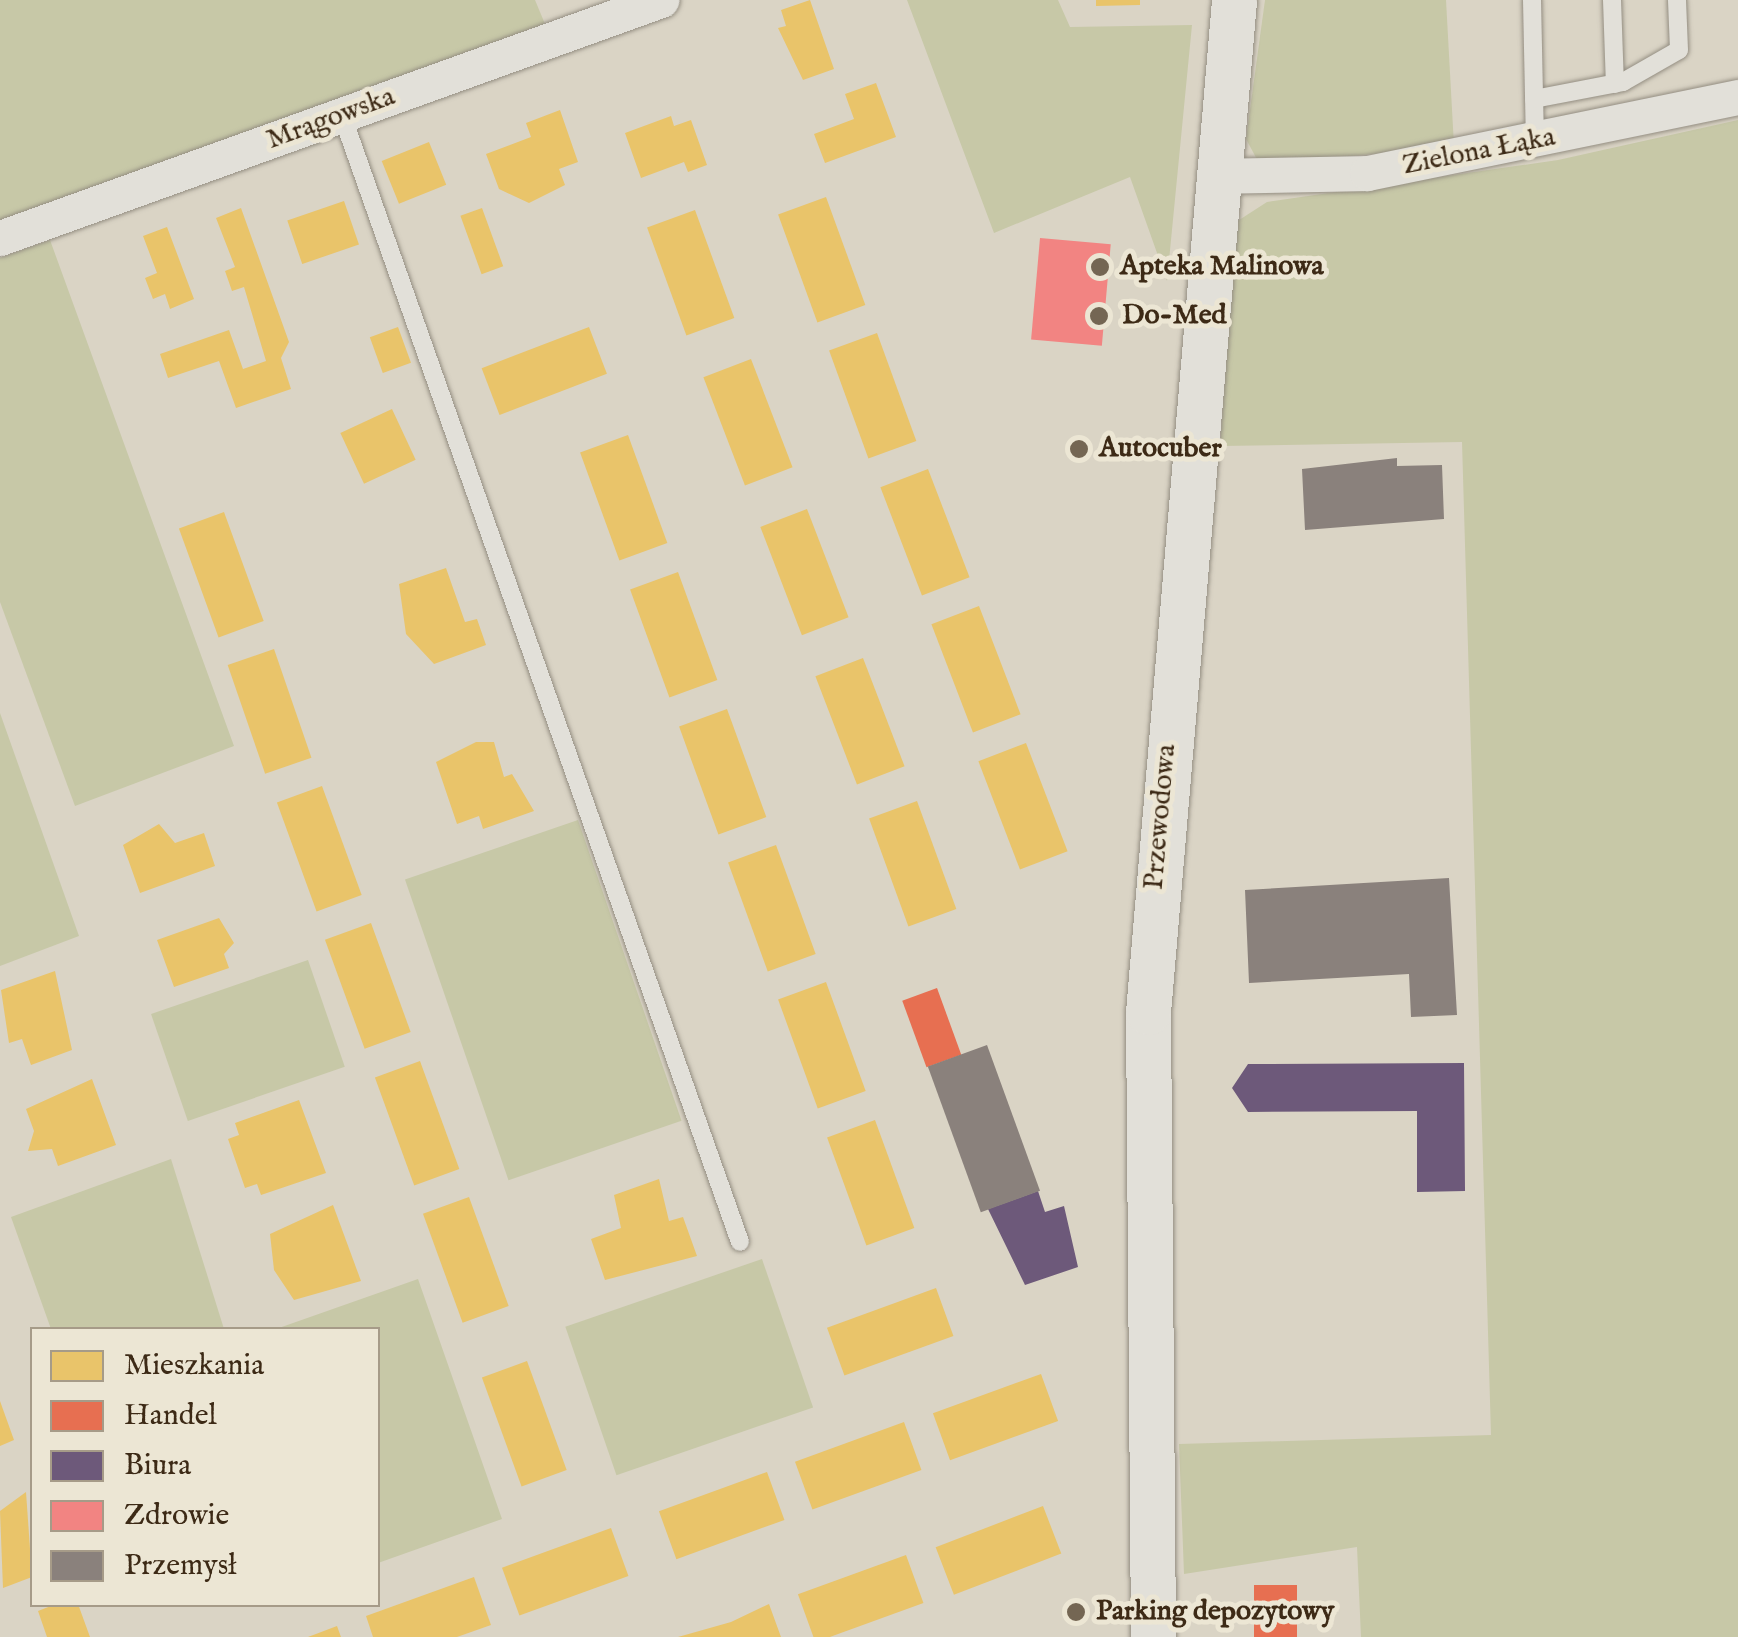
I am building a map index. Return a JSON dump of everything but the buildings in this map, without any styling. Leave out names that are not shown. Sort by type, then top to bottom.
[{"type":"street","name":"Mrągowska","points":[[0,238],[661,0]]},
{"type":"street","name":"Przewodowa","points":[[1153,1637],[1148,1012],[1234,0]]},
{"type":"street","name":"Zielona Łąka","points":[[1218,176],[1352,175],[1738,97]]},
{"type":"lane","points":[[1532,0],[1535,141]]},
{"type":"lane","points":[[1612,0],[1615,84]]},
{"type":"lane","points":[[1534,99],[1615,84],[1679,50],[1677,0]]},
{"type":"lane","points":[[342,115],[740,1242]]},
{"type":"green space","points":[[0,0],[535,0],[545,24],[0,223]]},
{"type":"green space","points":[[907,0],[1058,0],[1070,27],[1192,25],[1167,281],[1130,177],[994,233]]},
{"type":"green space","points":[[1265,0],[1446,0],[1454,146],[1260,165],[1246,139]]},
{"type":"green space","points":[[1738,120],[1738,1637],[1361,1637],[1357,1547],[1184,1574],[1179,1444],[1491,1435],[1462,442],[1220,446],[1236,222],[1267,202],[1558,160]]},
{"type":"green space","points":[[50,240],[234,746],[75,806],[0,602],[0,258]]},
{"type":"green space","points":[[0,713],[79,936],[0,966]]},
{"type":"green space","points":[[578,820],[682,1121],[509,1180],[405,880]]},
{"type":"green space","points":[[308,960],[345,1067],[188,1121],[151,1014]]},
{"type":"green space","points":[[171,1159],[223,1327],[50,1327],[11,1217]]},
{"type":"green space","points":[[762,1259],[813,1407],[616,1475],[565,1327]]},
{"type":"green space","points":[[418,1279],[502,1519],[380,1562],[380,1327],[282,1327]]},
{"type":"place","name":"Apteka Malinowa","points":[[1100,267]]},
{"type":"place","name":"Do-Med","points":[[1099,316]]},
{"type":"place","name":"Autocuber","points":[[1079,449]]},
{"type":"place","name":"Parking depozytowy","points":[[1076,1612]]}]
